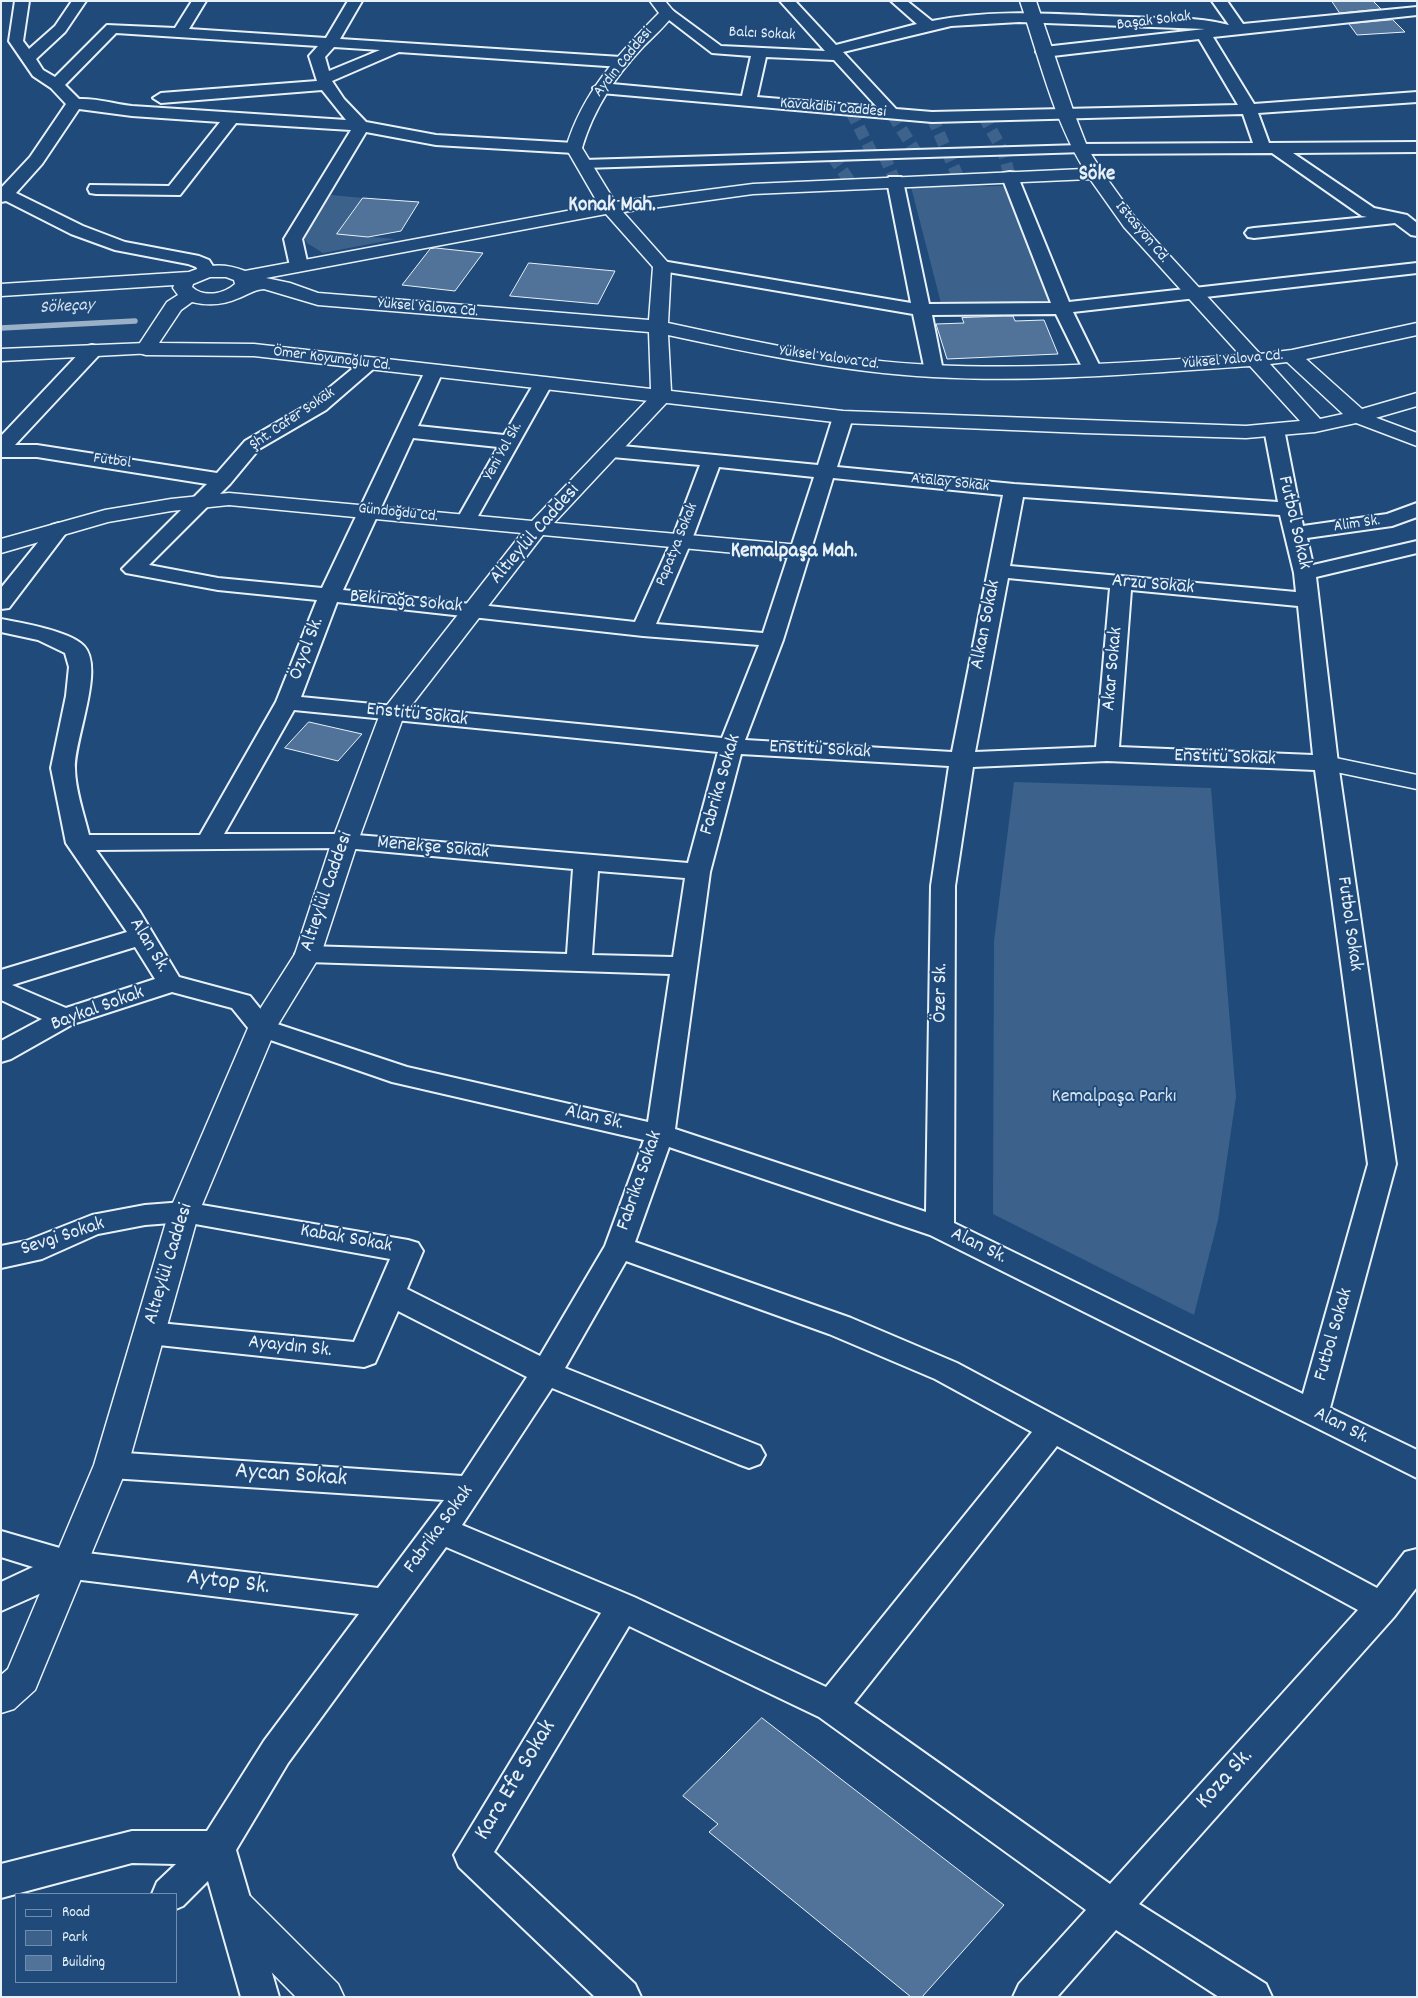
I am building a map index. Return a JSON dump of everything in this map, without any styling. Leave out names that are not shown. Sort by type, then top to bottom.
[{"type":"main road","name":"Istasyon Cd.","points":[[1028,1],[1032,18],[1066,113],[1080,149],[1095,174],[1130,223],[1316,426]]},
{"type":"main road","name":"Aydın Caddesi","points":[[574,148],[578,131],[601,88],[662,7]]},
{"type":"main road","points":[[574,148],[610,208],[662,266],[658,327],[661,398]]},
{"type":"main road","points":[[1,290],[188,288],[217,298],[235,293],[244,281],[299,266],[610,208],[754,188],[1095,174]]},
{"type":"main road","points":[[146,349],[188,288],[207,272],[228,271],[244,281]]},
{"type":"main road","name":"Yüksel Yalova Cd.","points":[[244,281],[264,283],[318,299],[658,327],[774,352],[872,366],[934,371],[1093,371],[1255,360],[1292,356],[1417,329]]},
{"type":"main road","points":[[1,300],[188,288]]},
{"type":"main road","name":"Ömer Koyunoğlu Cd.","points":[[1,355],[146,349],[254,350],[661,398],[843,417],[1084,427],[1246,432],[1316,426],[1358,417],[1417,399]]},
{"type":"main road","points":[[1292,356],[1358,417],[1417,440]]},
{"type":"main road","name":"Altıeylül Caddesi","points":[[1,1698],[22,1679],[111,1465],[184,1212],[262,1028],[308,954],[345,841],[392,714],[537,528],[661,398]]},
{"type":"main road","name":"Gündoğdu Cd.","points":[[1,546],[105,516],[229,499],[800,552]]},
{"type":"main road","points":[[1326,762],[1417,782]]},
{"type":"main road","points":[[236,1909],[324,1997]]},
{"type":"street","points":[[22,1],[16,41],[38,74],[56,85],[76,104],[132,111],[361,126],[436,140],[574,148]]},
{"type":"street","points":[[28,58],[60,29],[80,1]]},
{"type":"street","points":[[179,33],[199,1]]},
{"type":"street","points":[[355,1],[330,44],[317,56],[332,98],[361,126]]},
{"type":"street","points":[[787,1],[892,114]]},
{"type":"street","points":[[898,1],[930,27]]},
{"type":"street","points":[[1219,1],[1235,29]]},
{"type":"street","name":"Balcı Sokak","points":[[662,7],[717,50],[760,52],[836,53],[930,27],[969,20],[1032,18],[1189,24],[1235,29]]},
{"type":"street","name":"Başak Sokak","points":[[1044,52],[1417,10]]},
{"type":"street","points":[[56,85],[112,28],[621,62]]},
{"type":"street","points":[[1204,34],[1249,109],[1269,148],[1368,212],[1409,217]]},
{"type":"street","points":[[207,272],[203,264],[193,260],[121,246],[77,230],[5,189],[45,149],[64,116],[76,104],[325,82],[398,48]]},
{"type":"street","points":[[748,102],[760,52]]},
{"type":"street","name":"Kavakdibi Caddesi","points":[[601,88],[932,117],[1249,109],[1417,97]]},
{"type":"street","points":[[96,189],[174,192],[232,117]]},
{"type":"street","points":[[299,266],[293,239],[361,126]]},
{"type":"street","points":[[584,164],[1080,149],[1416,148]]},
{"type":"street","points":[[1010,177],[1062,308],[1093,371]]},
{"type":"street","points":[[895,181],[934,371]]},
{"type":"street","points":[[1409,217],[1417,230]]},
{"type":"street","points":[[1254,233],[1409,217]]},
{"type":"street","points":[[662,266],[923,310],[1062,308],[1417,268]]},
{"type":"street","points":[[1,449],[92,351]]},
{"type":"street","name":"Şht. Cafer Sokak","points":[[200,503],[252,445],[318,406],[370,364]]},
{"type":"street","name":"Özyol Sk.","points":[[209,840],[287,702],[329,596],[434,371]]},
{"type":"street","name":"Yeni Yol Sk.","points":[[466,521],[542,384]]},
{"type":"street","name":"Fabrika Sokak","points":[[171,1893],[217,1848],[276,1752],[470,1489],[546,1373],[619,1247],[660,1134],[698,872],[731,746],[772,640],[843,417]]},
{"type":"street","name":"Futbol Sokak","points":[[1274,429],[1289,509],[1305,572],[1326,762],[1382,1164],[1313,1412]]},
{"type":"street","points":[[406,431],[510,442]]},
{"type":"street","name":"Futbol","points":[[1,449],[37,452],[222,480]]},
{"type":"street","name":"Atalay Sokak","points":[[612,451],[1014,490],[1289,509]]},
{"type":"street","name":"Papatya Sokak","points":[[643,629],[681,542],[712,460]]},
{"type":"street","name":"Alkan Sokak","points":[[962,760],[1014,490]]},
{"type":"street","name":"Bekirağa Sokak","points":[[200,503],[133,568],[218,584],[474,609],[643,629],[772,640]]},
{"type":"street","name":"Alim Sk.","points":[[1295,533],[1392,520],[1417,509]]},
{"type":"street","points":[[1392,520],[1417,541]]},
{"type":"street","points":[[1,603],[59,529]]},
{"type":"street","points":[[1305,572],[1417,547]]},
{"type":"street","name":"Arzu Sokak","points":[[997,571],[1308,600]]},
{"type":"street","name":"Akar Sokak","points":[[1107,754],[1121,583]]},
{"type":"street","name":"Alan Sk.","points":[[1,625],[45,635],[75,649],[80,667],[77,696],[64,768],[78,843],[142,936],[170,983],[241,1002],[262,1028],[402,1075],[660,1134],[940,1228],[1417,1465]]},
{"type":"street","name":"Enstitü Sokak","points":[[287,702],[392,714],[731,746],[962,760],[1107,754],[1326,762]]},
{"type":"street","name":"Özer Sk.","points":[[940,1228],[943,886],[962,760]]},
{"type":"street","name":"Menekşe Sokak","points":[[78,843],[209,840],[345,841],[698,872]]},
{"type":"street","points":[[579,963],[586,862]]},
{"type":"street","points":[[1,979],[142,936]]},
{"type":"street","points":[[308,954],[685,966]]},
{"type":"street","name":"Baykal Sokak","points":[[1,1053],[64,1018],[137,996],[170,983]]},
{"type":"street","points":[[1,990],[64,1018]]},
{"type":"street","name":"Sevgi Sokak","points":[[1,1257],[32,1251],[92,1225],[145,1215],[184,1212]]},
{"type":"street","name":"Kabak Sokak","points":[[184,1212],[408,1251],[390,1294]]},
{"type":"street","points":[[619,1247],[840,1326],[946,1371],[1382,1607]]},
{"type":"street","points":[[390,1294],[546,1373],[749,1455]]},
{"type":"street","name":"Ayaydın Sk.","points":[[149,1333],[364,1356],[390,1294]]},
{"type":"street","points":[[831,1706],[1052,1429]]},
{"type":"street","name":"Aycan Sokak","points":[[111,1465],[470,1489]]},
{"type":"street","points":[[440,1530],[622,1607],[831,1706],[1112,1907],[1254,1997]]},
{"type":"street","name":"Aytop Sk.","points":[[1,1544],[70,1565],[386,1603]]},
{"type":"street","name":"Koza Sk.","points":[[1032,1997],[1382,1607],[1417,1562]]},
{"type":"street","points":[[1,1597],[70,1565]]},
{"type":"street","name":"Kara Efe Sokak","points":[[622,1607],[472,1855],[622,1997]]},
{"type":"street","points":[[1,1881],[132,1847],[217,1848],[260,1997]]},
{"type":"green space","points":[[1007,186],[1049,303],[942,307],[911,187]]},
{"type":"green space","points":[[331,195],[363,198],[337,234],[395,239],[323,253],[307,243],[303,236]]},
{"type":"green space","name":"Kemalpaşa Parkı","points":[[1014,782],[1211,788],[1236,1097],[1218,1220],[1194,1315],[993,1214],[994,941]]},
{"type":"building","points":[[1332,1],[1373,1],[1381,9],[1340,13]]},
{"type":"building","points":[[1393,20],[1405,32],[1357,35],[1349,24]]},
{"type":"building","points":[[363,198],[419,202],[401,231],[368,237],[337,234]]},
{"type":"building","points":[[430,249],[483,253],[455,291],[402,285]]},
{"type":"building","points":[[529,263],[615,271],[598,304],[510,296]]},
{"type":"building","points":[[1013,316],[1015,321],[1044,320],[1058,354],[947,359],[936,324],[964,323],[962,318]]},
{"type":"building","points":[[309,722],[362,734],[338,761],[285,748]]},
{"type":"building","points":[[762,1718],[1004,1905],[922,1997],[911,1997],[709,1832],[718,1824],[683,1796]]},
{"type":"waterway","name":"Sökeçay","points":[[1,328],[135,321]]},
{"type":"tunnel","points":[[851,111],[873,155]]},
{"type":"tunnel","points":[[892,114],[917,154]]},
{"type":"tunnel","points":[[983,115],[1003,151],[1010,177]]},
{"type":"tunnel","points":[[932,117],[959,179]]},
{"type":"tunnel","points":[[884,155],[895,181]]},
{"type":"tunnel","points":[[832,156],[852,184]]},
{"type":"district","name":"Söke","points":[[1097,176]]},
{"type":"district","name":"Konak Mah.","points":[[612,207]]},
{"type":"district","name":"Kemalpaşa Mah.","points":[[794,553]]}]
